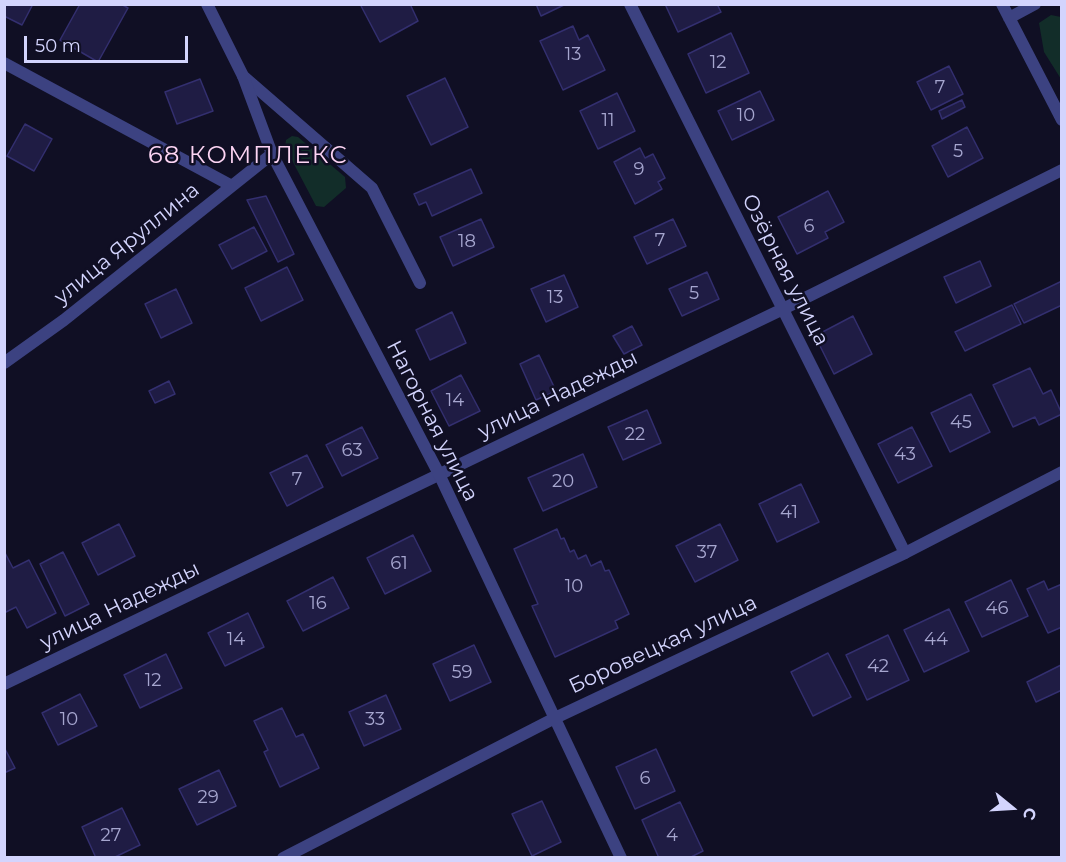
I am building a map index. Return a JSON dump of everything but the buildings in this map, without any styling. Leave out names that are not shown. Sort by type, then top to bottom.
[{"type":"street","name":"Нагорная улица","points":[[207,4],[243,76],[272,154],[439,474],[621,858]]},
{"type":"street","name":"Озёрная улица","points":[[630,4],[905,553]]},
{"type":"street","points":[[1002,4],[1062,120]]},
{"type":"street","points":[[1009,18],[1035,4]]},
{"type":"street","points":[[4,63],[232,186]]},
{"type":"street","points":[[243,76],[372,188],[420,283]]},
{"type":"street","name":"улица Яруллина","points":[[4,363],[64,320],[272,154]]},
{"type":"street","name":"улица Надежды","points":[[4,684],[783,309],[1062,170]]},
{"type":"street","name":"Боровецкая улица","points":[[283,858],[555,718],[905,553],[1062,472]]},
{"type":"green space","points":[[1051,15],[1061,17],[1061,79],[1044,52],[1039,23]]},
{"type":"green space","points":[[292,136],[298,137],[345,177],[346,188],[324,207],[316,206],[285,147],[286,140]]},
{"type":"district","name":"68 КОМПЛЕКС","points":[[248,156]]}]
